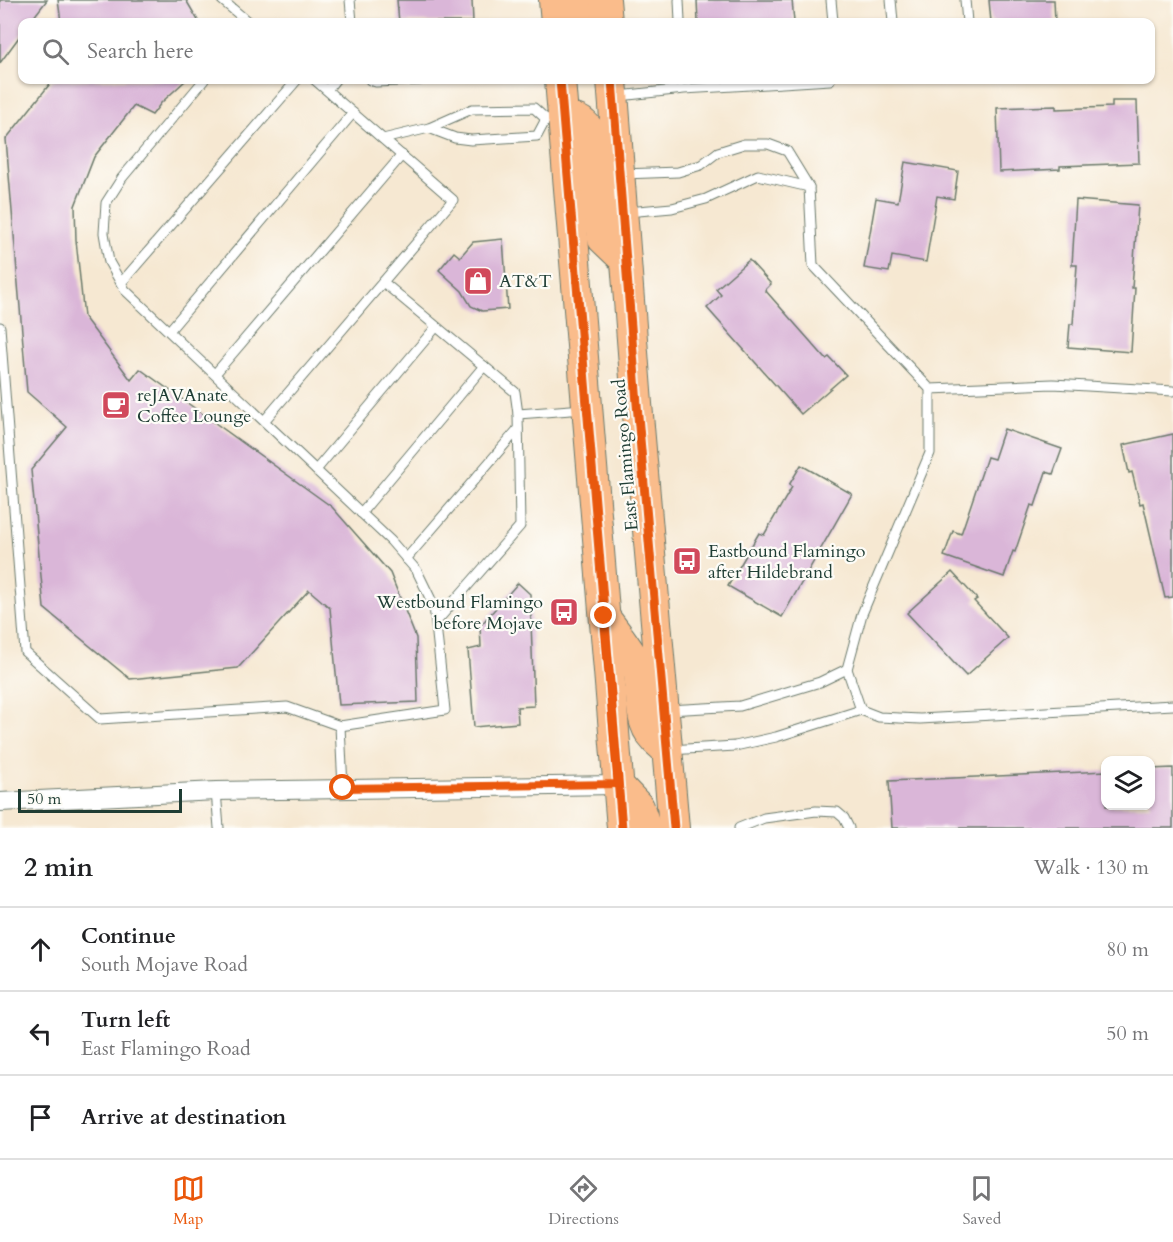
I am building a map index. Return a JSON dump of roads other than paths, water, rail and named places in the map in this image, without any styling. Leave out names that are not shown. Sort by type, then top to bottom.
[{"type":"main road","points":[[554,0],[556,18]]},
{"type":"main road","points":[[579,0],[581,18]]},
{"type":"main road","points":[[605,0],[607,18]]},
{"type":"main road","name":"East Flamingo Road","points":[[559,84],[555,119],[588,409],[622,828]]},
{"type":"main road","name":"East Flamingo Road","points":[[606,85],[620,174],[674,828]]},
{"type":"main road","points":[[555,119],[575,118],[584,122],[590,131],[603,239],[626,261]]},
{"type":"main road","points":[[604,616],[636,664],[640,708],[646,729],[668,750]]},
{"type":"main road","points":[[618,784],[639,807],[646,828]]},
{"type":"street","points":[[0,802],[216,791],[618,784]]},
{"type":"lane","points":[[222,0],[243,18]]},
{"type":"lane","points":[[350,0],[352,18]]},
{"type":"lane","points":[[679,0],[680,18]]},
{"type":"lane","points":[[831,0],[833,18]]},
{"type":"lane","points":[[891,0],[893,18]]},
{"type":"lane","points":[[965,0],[966,18]]},
{"type":"lane","points":[[0,327],[25,652],[100,719],[287,707],[340,726],[445,710],[434,606],[417,571],[361,513],[125,290],[109,262],[104,233],[106,203],[122,178],[201,84]]},
{"type":"lane","points":[[121,283],[294,84]]},
{"type":"lane","points":[[264,420],[453,200],[320,84]]},
{"type":"lane","points":[[327,90],[331,84]]},
{"type":"lane","points":[[606,85],[684,84]]},
{"type":"lane","points":[[383,139],[429,128],[472,109],[534,108],[555,119],[537,136],[471,140],[455,138],[429,128]]},
{"type":"lane","points":[[169,331],[353,113]]},
{"type":"lane","points":[[620,174],[678,172],[701,165],[718,152],[744,144],[768,144],[788,151],[809,187],[813,265],[930,389],[930,453],[862,614],[847,669],[861,710]]},
{"type":"lane","points":[[215,374],[402,155]]},
{"type":"lane","points":[[623,212],[672,208],[695,202],[759,175],[809,187]]},
{"type":"lane","points":[[383,282],[515,392],[518,414],[520,526],[436,622]]},
{"type":"lane","points":[[316,470],[436,327]]},
{"type":"lane","points":[[361,513],[484,366]]},
{"type":"lane","points":[[930,389],[1053,384],[1173,392]]},
{"type":"lane","points":[[518,414],[588,409]]},
{"type":"lane","points":[[406,559],[518,429]]},
{"type":"lane","points":[[663,711],[740,706],[820,682],[847,669]]},
{"type":"lane","points":[[668,750],[746,744],[861,710],[879,717],[920,719],[1173,705]]},
{"type":"lane","points":[[340,726],[343,788]]},
{"type":"lane","points":[[216,791],[219,828]]},
{"type":"lane","points":[[739,828],[764,818],[816,812],[837,812],[844,818],[849,828]]},
{"type":"place","name":"AT&T","points":[[478,281]]},
{"type":"place","name":"reJAVAnate Coffee Lounge","points":[[116,405]]},
{"type":"place","name":"Eastbound Flamingo after Hildebrand","points":[[687,561]]},
{"type":"place","name":"Westbound Flamingo before Mojave","points":[[564,612]]}]
